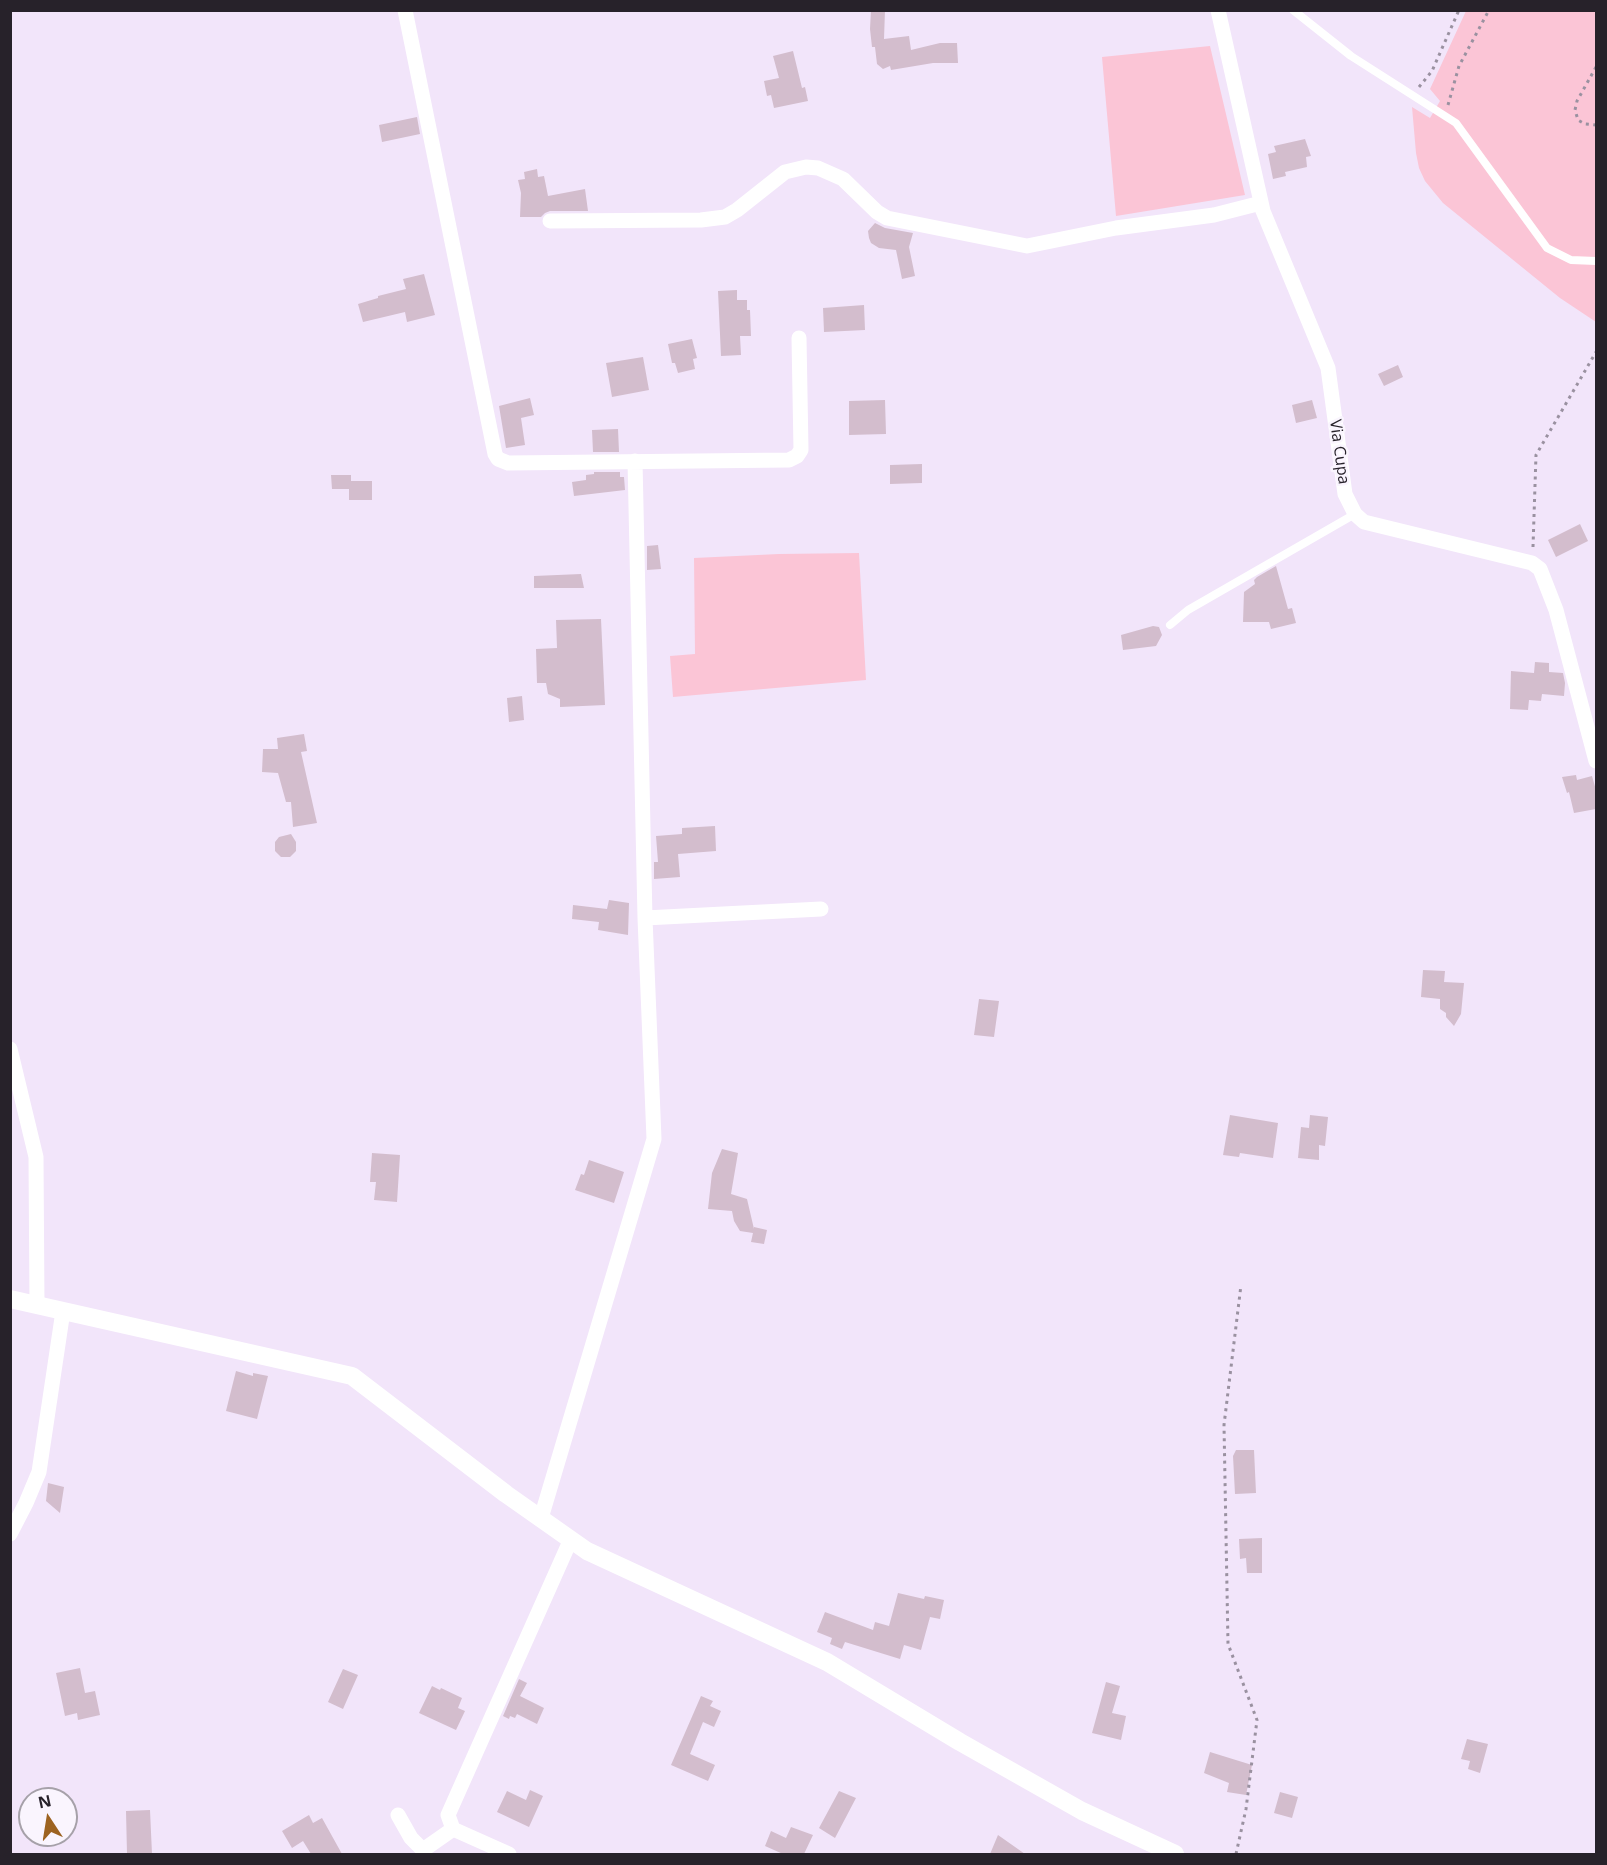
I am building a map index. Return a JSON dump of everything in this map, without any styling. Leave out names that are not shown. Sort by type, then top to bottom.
[{"type":"street","points":[[405,10],[495,454],[498,459],[508,463],[789,460],[797,456],[801,450],[800,338]]},
{"type":"street","name":"Via Cupa","points":[[1218,10],[1261,203],[1328,368],[1345,494],[1355,514]]},
{"type":"street","points":[[549,221],[701,220],[725,217],[747,203],[785,172],[806,167],[818,168],[843,179],[877,212],[887,218],[1027,246],[1116,228],[1214,215],[1261,203]]},
{"type":"street","points":[[541,1518],[654,1138],[645,918],[635,461]]},
{"type":"street","points":[[1355,514],[1364,522],[1532,563],[1540,569],[1556,610],[1596,761]]},
{"type":"street","points":[[645,918],[821,909]]},
{"type":"street","points":[[10,1049],[36,1157],[37,1305]]},
{"type":"street","points":[[10,1299],[352,1376],[506,1494],[587,1551],[827,1662],[960,1742],[1082,1811],[1175,1854]]},
{"type":"street","points":[[10,1534],[39,1472],[63,1311]]},
{"type":"street","points":[[509,1854],[453,1829],[448,1815],[571,1539]]},
{"type":"street","points":[[398,1815],[411,1838],[423,1850],[453,1829]]},
{"type":"lane","points":[[1293,10],[1351,56],[1456,123],[1547,248],[1571,260],[1596,261]]},
{"type":"lane","points":[[1170,625],[1188,610],[1355,514]]},
{"type":"path","points":[[1413,96],[1432,71],[1459,10]]},
{"type":"path","points":[[1445,116],[1459,66],[1489,10]]},
{"type":"path","points":[[1596,67],[1577,101],[1575,110],[1578,120],[1585,124],[1596,125]]},
{"type":"path","points":[[1532,563],[1536,455],[1596,352]]},
{"type":"path","points":[[1236,1854],[1246,1809],[1257,1720],[1228,1644],[1224,1425],[1241,1285]]},
{"type":"shaded area","points":[[1466,11],[1596,11],[1596,322],[1560,298],[1443,203],[1425,181],[1419,168],[1412,107],[1430,118],[1440,101],[1430,89]]},
{"type":"shaded area","points":[[1210,46],[1245,195],[1116,216],[1102,57]]},
{"type":"shaded area","points":[[859,553],[866,680],[673,697],[670,656],[695,654],[694,558]]},
{"type":"building","points":[[871,10],[885,10],[884,39],[909,36],[911,50],[940,43],[957,43],[958,63],[933,63],[891,70],[890,66],[883,69],[877,64],[875,47],[872,47]]},
{"type":"building","points":[[793,51],[802,88],[805,87],[808,101],[774,108],[771,95],[767,96],[764,81],[779,78],[773,56]]},
{"type":"building","points":[[417,117],[420,134],[382,142],[379,125]]},
{"type":"building","points":[[1305,139],[1311,156],[1306,157],[1307,167],[1285,172],[1286,176],[1273,179],[1268,154],[1276,152],[1274,146]]},
{"type":"building","points":[[537,169],[538,177],[544,176],[548,196],[585,189],[588,211],[550,211],[541,217],[520,217],[521,193],[518,180],[525,179],[524,172]]},
{"type":"building","points":[[875,223],[885,228],[913,233],[909,247],[915,276],[902,279],[896,250],[879,248],[871,243],[868,231]]},
{"type":"building","points":[[424,274],[435,315],[407,322],[405,312],[363,322],[358,304],[406,289],[403,279]]},
{"type":"building","points":[[737,290],[737,300],[747,300],[747,310],[750,310],[751,336],[740,336],[741,355],[721,356],[718,291]]},
{"type":"building","points":[[864,305],[865,330],[824,332],[823,308]]},
{"type":"building","points":[[692,339],[697,358],[693,359],[695,369],[678,373],[675,363],[672,363],[668,344]]},
{"type":"building","points":[[643,357],[649,390],[612,397],[606,363]]},
{"type":"building","points":[[1398,365],[1403,377],[1384,386],[1378,374]]},
{"type":"building","points":[[530,398],[534,415],[521,418],[525,445],[506,448],[499,406]]},
{"type":"building","points":[[885,400],[886,434],[849,435],[849,401]]},
{"type":"building","points":[[1312,400],[1317,418],[1296,423],[1292,405]]},
{"type":"building","points":[[618,429],[619,452],[593,452],[592,430]]},
{"type":"building","points":[[922,464],[922,483],[890,484],[890,465]]},
{"type":"building","points":[[594,472],[620,472],[620,477],[624,477],[625,490],[574,496],[572,482],[586,480],[586,475],[594,474]]},
{"type":"building","points":[[331,475],[351,475],[351,481],[372,481],[372,500],[349,500],[349,489],[332,489]]},
{"type":"building","points":[[1580,524],[1588,541],[1556,557],[1548,540]]},
{"type":"building","points":[[658,545],[661,569],[647,570],[647,546]]},
{"type":"building","points":[[1276,566],[1288,609],[1292,608],[1296,623],[1271,629],[1269,622],[1243,622],[1244,592],[1255,584],[1254,580],[1257,577]]},
{"type":"building","points":[[581,574],[584,588],[534,588],[534,576]]},
{"type":"building","points":[[601,619],[605,705],[560,707],[560,699],[548,694],[546,683],[537,683],[536,649],[557,648],[556,620]]},
{"type":"building","points":[[1153,626],[1159,627],[1162,635],[1156,646],[1123,650],[1121,635]]},
{"type":"building","points":[[1535,662],[1549,663],[1549,672],[1563,673],[1564,696],[1542,694],[1541,701],[1529,700],[1528,710],[1510,709],[1511,671],[1534,673]]},
{"type":"building","points":[[522,696],[524,720],[509,722],[507,698]]},
{"type":"building","points":[[304,734],[307,751],[301,752],[317,823],[293,827],[291,802],[286,802],[278,773],[262,772],[263,749],[278,749],[277,738]]},
{"type":"building","points":[[1576,775],[1577,780],[1592,776],[1596,790],[1596,809],[1574,813],[1569,792],[1567,793],[1562,777]]},
{"type":"building","points":[[715,826],[716,851],[678,854],[680,877],[654,879],[654,862],[658,862],[656,836],[682,834],[682,828]]},
{"type":"building","points":[[291,834],[296,842],[296,851],[290,857],[281,857],[275,851],[275,842],[279,837]]},
{"type":"building","points":[[609,900],[629,903],[628,935],[598,930],[599,922],[572,919],[573,905],[607,909]]},
{"type":"building","points":[[1423,970],[1445,971],[1444,982],[1464,983],[1461,1014],[1454,1026],[1446,1017],[1446,1013],[1440,1009],[1440,999],[1421,997]]},
{"type":"building","points":[[979,999],[999,1001],[994,1037],[974,1035]]},
{"type":"building","points":[[1230,1115],[1278,1123],[1273,1158],[1240,1153],[1239,1157],[1223,1155]]},
{"type":"building","points":[[1310,1115],[1328,1117],[1325,1146],[1319,1145],[1319,1160],[1298,1158],[1301,1127],[1309,1128]]},
{"type":"building","points":[[722,1149],[738,1153],[731,1194],[747,1199],[754,1229],[754,1227],[767,1230],[764,1244],[751,1242],[753,1233],[740,1231],[734,1221],[732,1211],[708,1209],[712,1173]]},
{"type":"building","points":[[372,1153],[400,1155],[397,1202],[374,1200],[376,1182],[370,1182]]},
{"type":"building","points":[[589,1160],[624,1172],[614,1203],[575,1190],[581,1174],[584,1175]]},
{"type":"building","points":[[236,1371],[253,1376],[253,1373],[268,1376],[257,1419],[226,1411]]},
{"type":"building","points":[[1236,1450],[1254,1450],[1256,1493],[1235,1494],[1233,1456]]},
{"type":"building","points":[[48,1483],[64,1487],[60,1513],[46,1501]]},
{"type":"building","points":[[1262,1538],[1262,1573],[1247,1573],[1246,1558],[1240,1559],[1239,1539]]},
{"type":"building","points":[[898,1593],[924,1599],[925,1596],[944,1600],[940,1619],[930,1617],[921,1650],[904,1645],[900,1659],[845,1642],[842,1649],[830,1644],[832,1638],[817,1632],[825,1612],[873,1630],[875,1622],[889,1626]]},
{"type":"building","points":[[80,1668],[85,1693],[95,1691],[100,1715],[78,1720],[77,1713],[65,1716],[56,1673]]},
{"type":"building","points":[[343,1669],[358,1675],[343,1709],[328,1702]]},
{"type":"building","points":[[519,1679],[527,1683],[520,1696],[544,1708],[537,1724],[517,1714],[515,1718],[510,1716],[509,1719],[503,1716]]},
{"type":"building","points":[[1106,1682],[1120,1686],[1112,1713],[1126,1716],[1121,1740],[1092,1733]]},
{"type":"building","points":[[432,1686],[462,1698],[458,1708],[465,1711],[456,1730],[419,1713]]},
{"type":"building","points":[[701,1696],[713,1701],[710,1706],[721,1711],[714,1727],[703,1722],[690,1754],[715,1765],[708,1781],[671,1765]]},
{"type":"building","points":[[1467,1739],[1488,1744],[1480,1773],[1468,1769],[1470,1761],[1461,1759]]},
{"type":"building","points":[[1210,1752],[1252,1765],[1246,1795],[1227,1792],[1229,1783],[1204,1773]]},
{"type":"building","points":[[530,1790],[543,1796],[529,1827],[497,1812],[507,1791],[526,1800]]},
{"type":"building","points":[[839,1791],[856,1798],[835,1838],[819,1828]]},
{"type":"building","points":[[1280,1792],[1298,1797],[1292,1818],[1274,1813]]},
{"type":"building","points":[[150,1810],[152,1854],[127,1854],[126,1811]]},
{"type":"building","points":[[309,1815],[313,1823],[322,1818],[342,1854],[311,1854],[303,1841],[292,1848],[282,1831]]},
{"type":"building","points":[[791,1827],[813,1835],[804,1854],[783,1854],[765,1846],[771,1831],[786,1838]]},
{"type":"building","points":[[998,1835],[1025,1854],[990,1854]]}]
